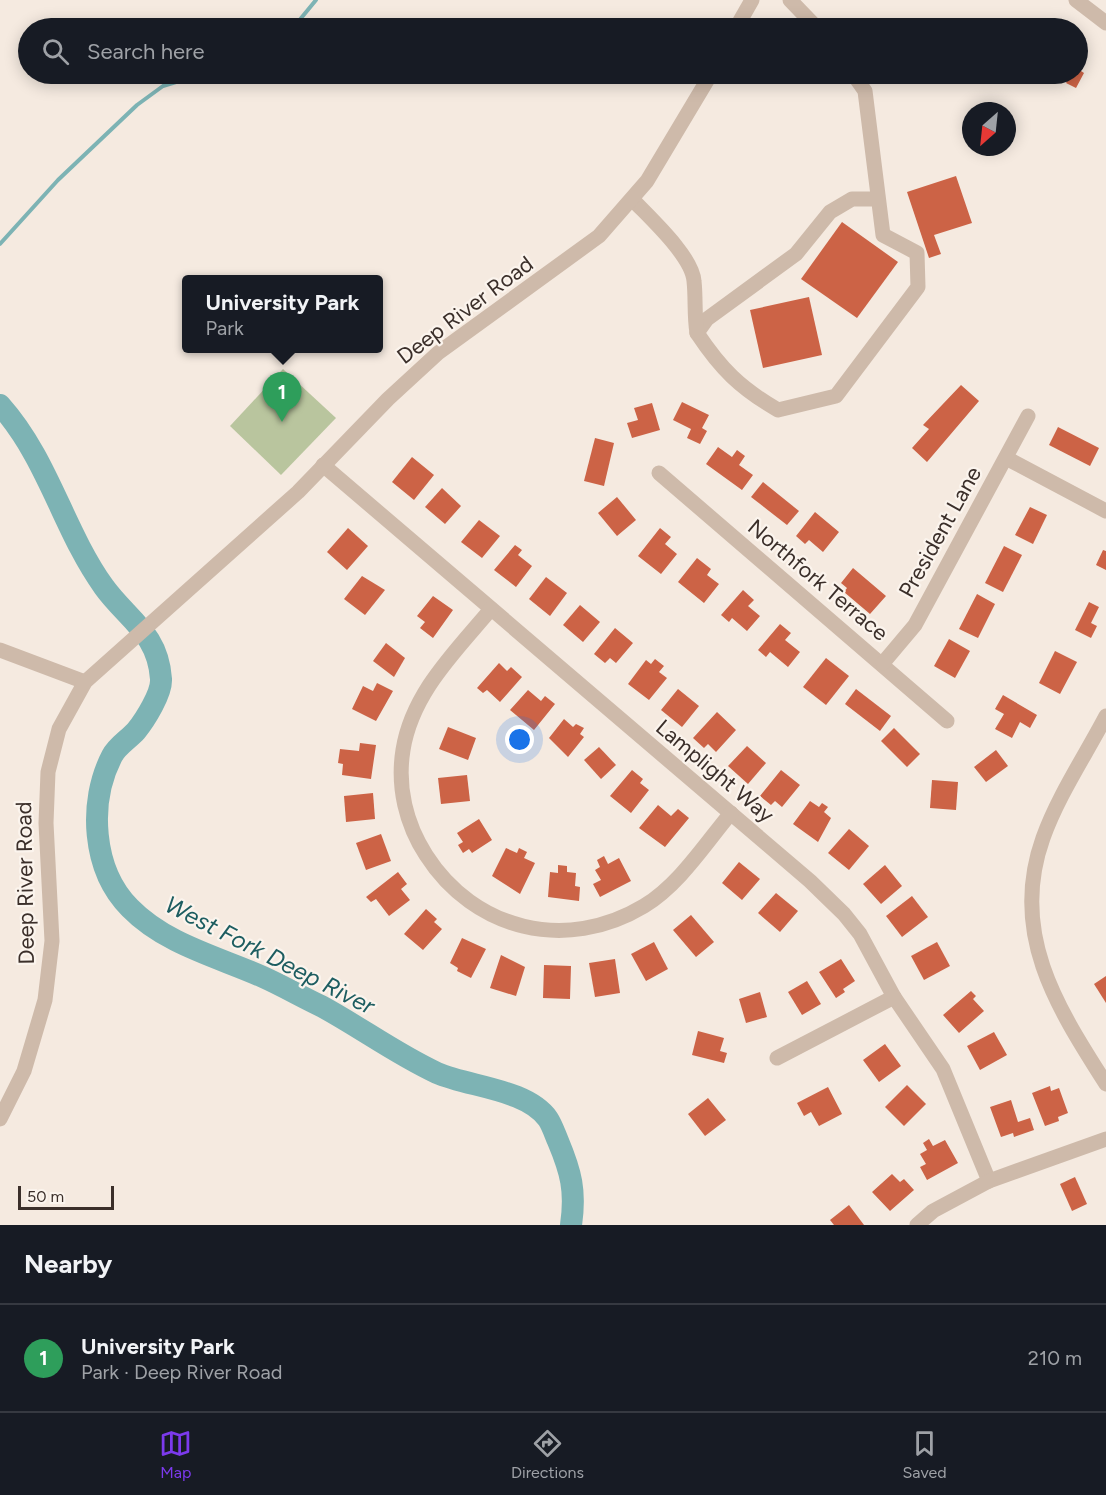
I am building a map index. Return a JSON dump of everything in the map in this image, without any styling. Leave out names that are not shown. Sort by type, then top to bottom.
[{"type":"street","points":[[742,18],[752,0]]},
{"type":"street","points":[[790,0],[807,18]]},
{"type":"street","points":[[1076,0],[1106,23]]},
{"type":"street","name":"Deep River Road","points":[[0,1119],[24,1071],[45,1000],[52,941],[46,823],[48,772],[59,729],[85,682],[171,602],[298,492],[438,353],[585,247],[633,200],[667,151],[705,84]]},
{"type":"street","points":[[633,200],[674,242],[694,279],[693,311],[697,333],[718,365],[754,396],[778,410],[836,396],[918,287],[917,253],[883,235],[865,91],[860,84]]},
{"type":"street","points":[[697,333],[707,319],[796,254],[830,212],[852,199],[878,199]]},
{"type":"street","name":"President Lane","points":[[883,663],[915,625],[1028,416]]},
{"type":"street","points":[[1006,458],[1106,511]]},
{"type":"street","name":"Lamplight Way","points":[[324,465],[731,813],[844,914],[860,934],[894,997],[943,1068],[989,1181]]},
{"type":"street","name":"Northfork Terrace","points":[[659,473],[724,531],[883,663],[947,721]]},
{"type":"street","points":[[491,609],[432,679],[409,726],[403,750],[401,776],[408,820],[416,839],[443,880],[466,901],[514,925],[544,931],[574,931],[621,919],[664,892],[731,813]]},
{"type":"street","points":[[0,650],[85,682]]},
{"type":"street","points":[[1106,716],[1047,830],[1038,855],[1032,897],[1036,948],[1053,995],[1106,1084]]},
{"type":"street","points":[[777,1058],[894,997]]},
{"type":"street","points":[[917,1225],[933,1211],[989,1181],[1106,1138]]},
{"type":"green space","points":[[283,369],[336,418],[281,475],[230,426]]},
{"type":"building","points":[[956,176],[972,223],[934,235],[941,254],[929,258],[907,192]]},
{"type":"building","points":[[842,222],[898,262],[857,318],[801,279]]},
{"type":"building","points":[[809,297],[822,355],[763,368],[750,310]]},
{"type":"building","points":[[961,385],[979,401],[927,462],[912,448],[929,429],[923,425]]},
{"type":"building","points":[[682,402],[709,415],[702,428],[707,431],[700,444],[687,438],[691,429],[673,420]]},
{"type":"building","points":[[652,403],[660,430],[632,438],[627,423],[638,420],[634,408]]},
{"type":"building","points":[[1058,427],[1099,448],[1090,466],[1049,445]]},
{"type":"building","points":[[595,438],[614,443],[604,486],[584,481]]},
{"type":"building","points":[[718,447],[732,457],[737,450],[745,456],[739,465],[753,475],[742,490],[706,464]]},
{"type":"building","points":[[412,457],[434,475],[414,500],[392,482]]},
{"type":"building","points":[[763,482],[799,511],[787,525],[751,497]]},
{"type":"building","points":[[442,488],[461,506],[445,524],[425,507]]},
{"type":"building","points":[[617,497],[636,520],[617,536],[598,513]]},
{"type":"building","points":[[1030,507],[1047,515],[1033,544],[1015,535]]},
{"type":"building","points":[[815,512],[839,532],[823,552],[809,540],[805,544],[796,536]]},
{"type":"building","points":[[479,520],[500,536],[482,558],[461,542]]},
{"type":"building","points":[[348,528],[368,546],[347,570],[327,552]]},
{"type":"building","points":[[660,528],[671,537],[665,544],[677,554],[661,574],[638,556]]},
{"type":"building","points":[[515,545],[522,550],[518,555],[532,566],[516,587],[494,570]]},
{"type":"building","points":[[1004,546],[1022,555],[1003,592],[985,583]]},
{"type":"building","points":[[1103,550],[1106,551],[1106,570],[1096,565]]},
{"type":"building","points":[[697,558],[711,569],[707,575],[719,584],[704,603],[678,582]]},
{"type":"building","points":[[853,568],[886,596],[870,614],[844,592],[847,588],[841,583]]},
{"type":"building","points":[[362,576],[385,590],[365,615],[344,599]]},
{"type":"building","points":[[546,577],[567,593],[550,616],[529,599]]},
{"type":"building","points":[[743,590],[754,600],[748,606],[760,616],[747,631],[732,618],[729,622],[721,615]]},
{"type":"building","points":[[977,594],[995,604],[978,638],[959,629]]},
{"type":"building","points":[[433,596],[453,610],[433,638],[420,628],[425,622],[417,616]]},
{"type":"building","points":[[1089,602],[1099,607],[1091,623],[1097,626],[1091,638],[1075,630]]},
{"type":"building","points":[[580,605],[600,622],[583,642],[563,625]]},
{"type":"building","points":[[780,624],[791,633],[785,640],[800,652],[788,667],[770,652],[766,657],[758,650]]},
{"type":"building","points":[[615,628],[633,643],[616,663],[610,658],[605,663],[594,654]]},
{"type":"building","points":[[949,639],[970,651],[955,678],[934,666]]},
{"type":"building","points":[[386,643],[405,658],[394,677],[373,661]]},
{"type":"building","points":[[1055,651],[1077,662],[1060,694],[1039,683]]},
{"type":"building","points":[[826,658],[849,676],[826,705],[803,687]]},
{"type":"building","points":[[655,659],[664,666],[659,672],[667,678],[649,700],[628,684],[646,660],[651,664]]},
{"type":"building","points":[[499,663],[507,671],[511,667],[522,677],[500,702],[487,690],[483,693],[477,688]]},
{"type":"building","points":[[377,683],[393,691],[376,721],[352,709],[363,686],[373,691]]},
{"type":"building","points":[[678,689],[699,706],[682,727],[661,710]]},
{"type":"building","points":[[856,689],[891,716],[880,731],[845,704]]},
{"type":"building","points":[[528,690],[541,701],[545,696],[555,704],[534,730],[510,710]]},
{"type":"building","points":[[1003,695],[1037,715],[1030,728],[1020,722],[1012,738],[995,729],[1004,714],[995,709]]},
{"type":"building","points":[[717,712],[736,730],[716,752],[708,744],[704,748],[693,738]]},
{"type":"building","points":[[564,719],[573,727],[576,724],[584,728],[580,734],[584,737],[568,757],[549,738]]},
{"type":"building","points":[[448,727],[476,738],[468,760],[439,749]]},
{"type":"building","points":[[894,728],[920,754],[907,767],[881,741]]},
{"type":"building","points":[[360,743],[376,745],[371,779],[342,775],[343,764],[338,763],[340,749],[359,751]]},
{"type":"building","points":[[747,746],[766,763],[748,784],[728,766]]},
{"type":"building","points":[[599,747],[616,765],[601,779],[584,760]]},
{"type":"building","points":[[996,750],[1008,766],[986,782],[974,767]]},
{"type":"building","points":[[632,770],[643,779],[640,783],[649,790],[631,813],[610,796]]},
{"type":"building","points":[[781,770],[800,785],[782,807],[775,801],[771,805],[760,796]]},
{"type":"building","points":[[467,775],[470,801],[441,804],[438,778]]},
{"type":"building","points":[[932,780],[958,782],[956,810],[930,808]]},
{"type":"building","points":[[373,793],[375,819],[346,822],[344,796]]},
{"type":"building","points":[[810,801],[819,807],[822,803],[828,807],[824,812],[831,818],[818,842],[793,824]]},
{"type":"building","points":[[658,805],[671,816],[678,809],[689,818],[665,847],[639,828]]},
{"type":"building","points":[[479,819],[492,840],[472,853],[469,849],[463,853],[458,845],[463,842],[457,833]]},
{"type":"building","points":[[849,829],[869,846],[849,870],[828,853]]},
{"type":"building","points":[[381,834],[391,861],[366,870],[356,843]]},
{"type":"building","points":[[506,848],[517,853],[519,848],[527,852],[524,858],[535,863],[520,894],[492,876]]},
{"type":"building","points":[[604,856],[608,864],[619,858],[631,881],[600,897],[593,884],[601,880],[595,870],[600,867],[597,860]]},
{"type":"building","points":[[739,862],[760,879],[742,900],[722,883]]},
{"type":"building","points":[[558,865],[567,866],[567,872],[576,873],[575,886],[580,887],[579,901],[548,897],[550,872],[558,873]]},
{"type":"building","points":[[885,865],[902,886],[881,904],[863,884]]},
{"type":"building","points":[[398,872],[407,884],[401,889],[410,900],[389,916],[376,899],[371,902],[366,897]]},
{"type":"building","points":[[776,893],[798,911],[780,932],[758,913]]},
{"type":"building","points":[[912,896],[928,917],[902,937],[886,916]]},
{"type":"building","points":[[426,909],[437,919],[434,922],[442,929],[423,950],[404,934]]},
{"type":"building","points":[[691,915],[714,942],[696,957],[673,930]]},
{"type":"building","points":[[462,938],[486,949],[471,978],[457,971],[458,968],[450,963]]},
{"type":"building","points":[[654,942],[668,969],[646,981],[631,954]]},
{"type":"building","points":[[937,942],[950,966],[924,980],[911,956]]},
{"type":"building","points":[[501,955],[525,967],[516,996],[490,988]]},
{"type":"building","points":[[615,959],[620,993],[595,997],[589,963]]},
{"type":"building","points":[[841,959],[855,981],[843,989],[845,992],[836,998],[819,972]]},
{"type":"building","points":[[544,965],[571,966],[570,999],[543,998]]},
{"type":"building","points":[[1106,976],[1106,1003],[1094,984]]},
{"type":"building","points":[[807,981],[821,1004],[802,1015],[788,992]]},
{"type":"building","points":[[971,991],[976,996],[973,999],[984,1011],[959,1033],[943,1015]]},
{"type":"building","points":[[760,992],[767,1017],[746,1023],[739,999]]},
{"type":"building","points":[[698,1031],[724,1038],[720,1051],[727,1053],[724,1063],[692,1055]]},
{"type":"building","points":[[994,1032],[1007,1055],[980,1070],[967,1046]]},
{"type":"building","points":[[885,1044],[901,1066],[879,1082],[863,1060]]},
{"type":"building","points":[[907,1085],[926,1104],[904,1126],[885,1107]]},
{"type":"building","points":[[1050,1086],[1051,1091],[1059,1088],[1068,1113],[1058,1117],[1059,1121],[1045,1126],[1032,1093]]},
{"type":"building","points":[[828,1087],[842,1114],[819,1126],[811,1112],[804,1116],[797,1103]]},
{"type":"building","points":[[708,1098],[726,1120],[705,1136],[688,1114]]},
{"type":"building","points":[[1011,1100],[1018,1122],[1030,1118],[1034,1130],[1014,1137],[1013,1133],[1001,1137],[990,1107]]},
{"type":"building","points":[[929,1139],[933,1146],[945,1140],[958,1163],[927,1180],[920,1167],[926,1164],[920,1154],[927,1150],[923,1143]]},
{"type":"building","points":[[892,1174],[900,1182],[904,1179],[914,1190],[890,1211],[872,1192]]},
{"type":"building","points":[[1075,1177],[1087,1204],[1072,1211],[1060,1184]]},
{"type":"building","points":[[849,1205],[864,1225],[834,1225],[830,1220]]},
{"type":"waterway","points":[[301,18],[316,0]]},
{"type":"waterway","points":[[0,244],[58,180],[137,105],[163,86],[170,84]]},
{"type":"waterway","name":"West Fork Deep River","points":[[0,405],[17,426],[44,472],[90,565],[104,587],[148,638],[159,663],[161,685],[156,699],[140,726],[112,756],[99,794],[97,814],[101,855],[117,892],[144,920],[176,940],[263,977],[321,1006],[437,1073],[512,1095],[539,1109],[551,1124],[569,1172],[573,1192],[571,1225]]},
{"type":"place","name":"University Park","points":[[282,422]]}]
